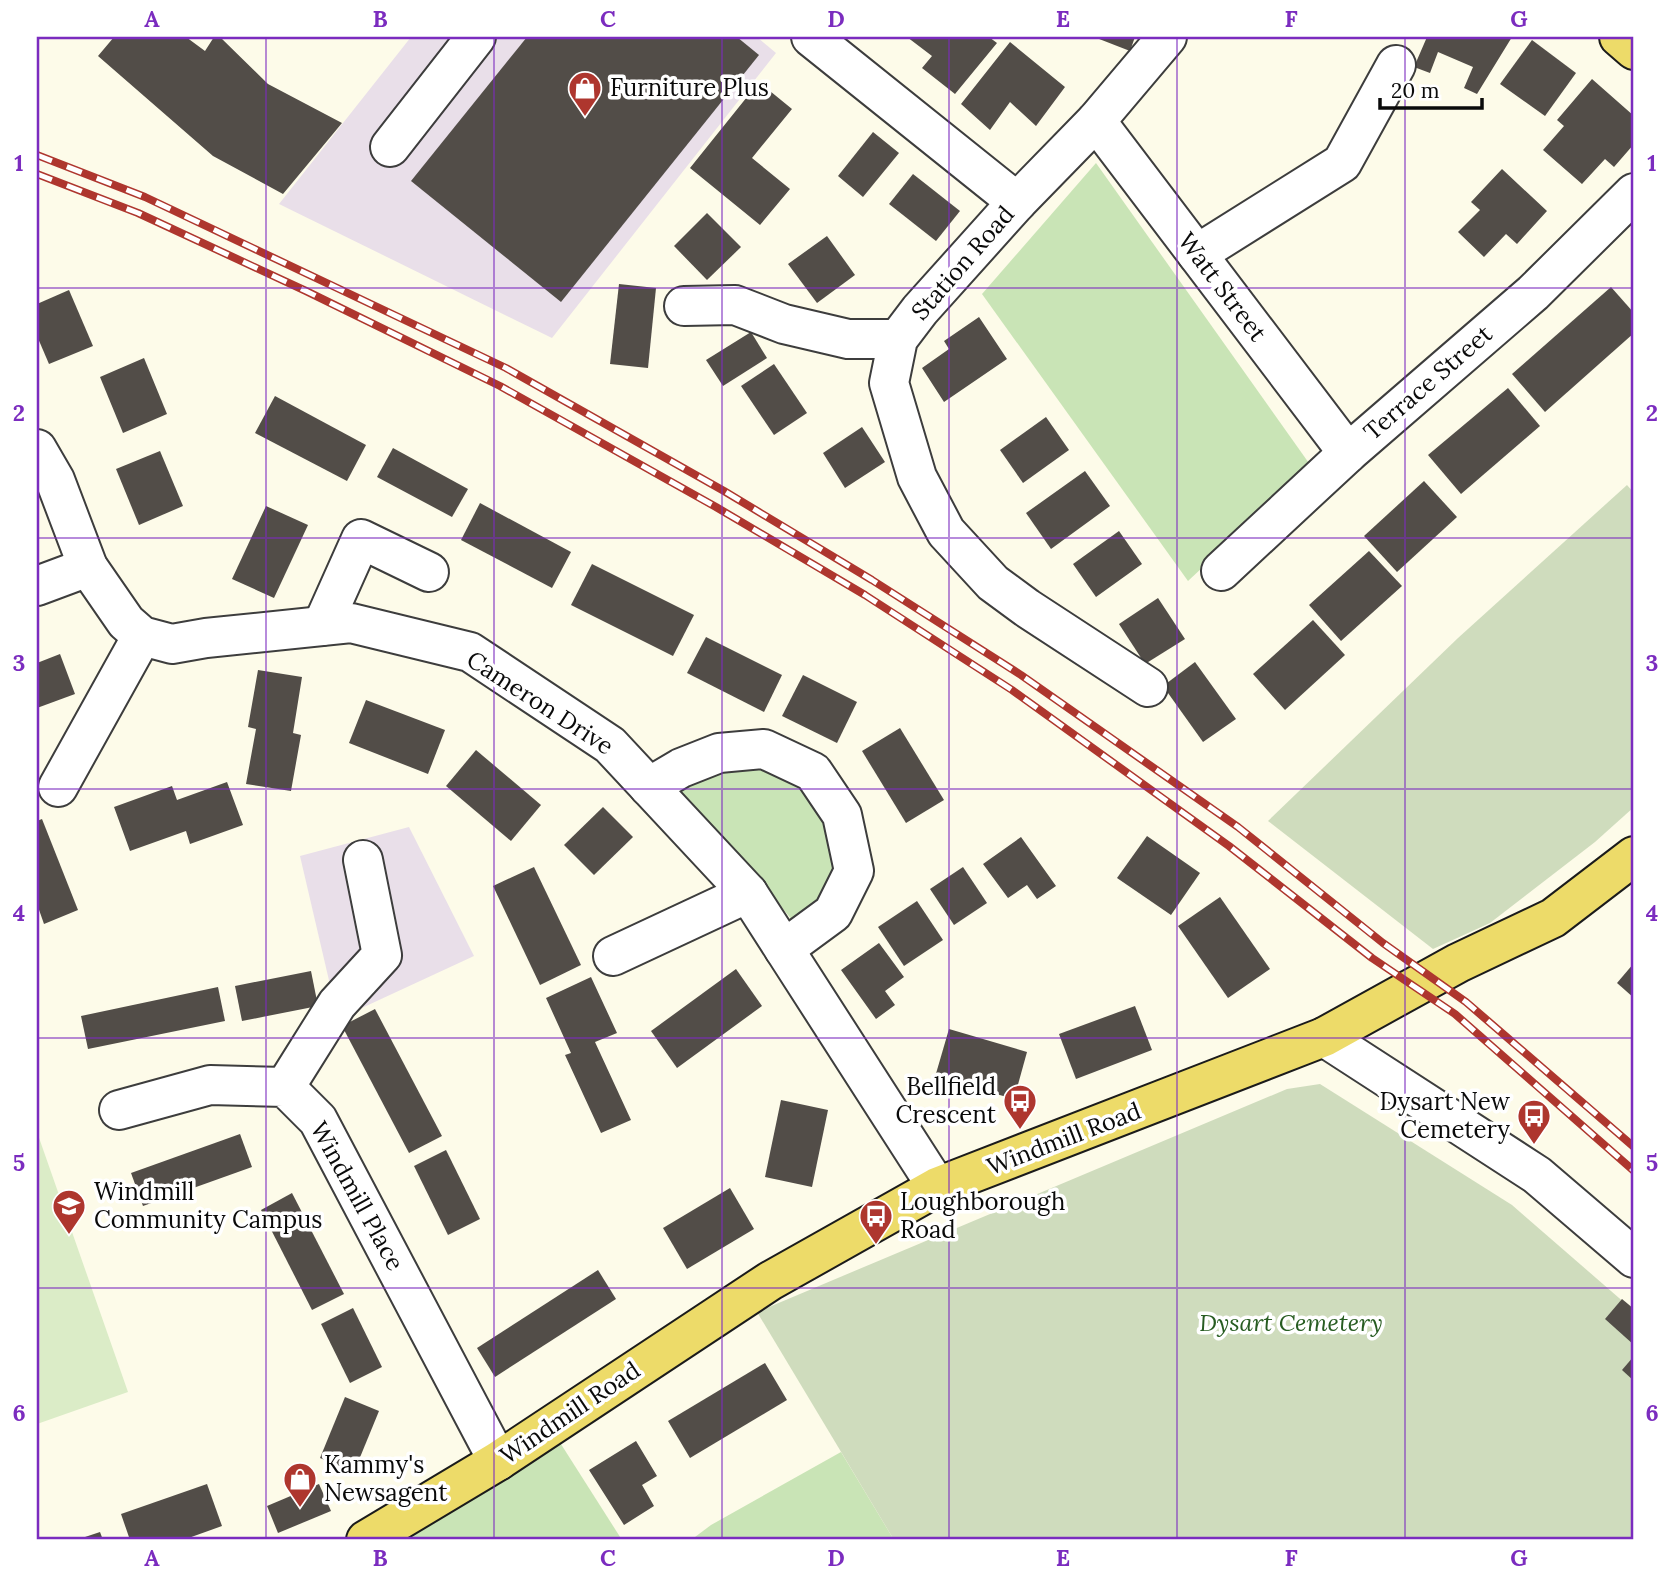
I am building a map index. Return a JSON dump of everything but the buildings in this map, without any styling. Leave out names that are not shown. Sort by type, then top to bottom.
[{"type":"main road","points":[[1619,37],[1634,50]]},
{"type":"main road","name":"Windmill Road","points":[[366,1540],[498,1461],[770,1280],[937,1187],[1324,1037],[1458,963],[1553,918],[1634,856]]},
{"type":"street","points":[[390,147],[476,37]]},
{"type":"street","points":[[811,37],[1017,202]]},
{"type":"street","name":"Station Road","points":[[1148,687],[993,583],[946,532],[917,477],[889,383],[898,339],[920,310],[1017,202],[1096,121],[1167,37]]},
{"type":"street","points":[[1197,254],[1342,163],[1396,65]]},
{"type":"street","name":"Watt Street","points":[[1096,121],[1348,453]]},
{"type":"street","name":"Terrace Street","points":[[1221,570],[1348,453],[1533,293],[1634,193]]},
{"type":"street","points":[[684,306],[735,304],[784,324],[848,339],[898,339]]},
{"type":"street","points":[[37,449],[55,480],[88,567],[126,622],[142,636],[58,787]]},
{"type":"street","points":[[322,626],[361,539],[429,572]]},
{"type":"street","points":[[37,586],[88,567]]},
{"type":"street","name":"Cameron Drive","points":[[142,636],[172,644],[351,622],[470,652],[610,745],[748,893],[937,1187]]},
{"type":"street","points":[[649,787],[681,768],[719,753],[764,749],[813,772],[842,815],[854,871],[834,913],[784,949]]},
{"type":"street","points":[[119,1110],[210,1085],[285,1087],[337,1004],[382,955],[363,860]]},
{"type":"street","points":[[613,956],[748,893]]},
{"type":"street","points":[[1324,1037],[1537,1175],[1634,1258]]},
{"type":"street","name":"Windmill Place","points":[[285,1087],[318,1120],[498,1461]]},
{"type":"shaded area","points":[[411,37],[757,37],[776,53],[552,338],[279,204]]},
{"type":"shaded area","points":[[409,827],[474,956],[338,1019],[300,856]]},
{"type":"green space","points":[[1096,163],[1311,466],[1188,581],[982,294]]},
{"type":"green space","points":[[1627,485],[1634,493],[1634,807],[1595,842],[1490,923],[1433,949],[1268,821],[1458,638]]},
{"type":"green space","points":[[768,761],[812,795],[824,824],[835,875],[825,900],[796,925],[734,848],[673,783]]},
{"type":"green space","name":"Dysart Cemetery","points":[[1320,1084],[1512,1205],[1634,1311],[1634,1540],[894,1540],[757,1312],[1287,1089]]},
{"type":"green space","points":[[37,1132],[128,1392],[37,1424]]},
{"type":"green space","points":[[559,1441],[622,1540],[404,1540]]},
{"type":"green space","points":[[841,1452],[894,1540],[691,1540],[711,1525]]},
{"type":"railway","points":[[37,155],[145,197],[506,368],[724,491],[872,580],[1021,675],[1238,827],[1383,943],[1466,1002],[1634,1147]]},
{"type":"railway","points":[[37,174],[138,213],[500,386],[716,507],[865,595],[1012,690],[1229,846],[1372,958],[1455,1014],[1634,1171]]},
{"type":"place","name":"Furniture Plus","points":[[585,118]]},
{"type":"place","name":"Bellfield Crescent","points":[[1020,1131]]},
{"type":"place","name":"Dysart New Cemetery","points":[[1534,1146]]},
{"type":"place","name":"Windmill Community Campus","points":[[69,1236]]},
{"type":"place","name":"Loughborough Road","points":[[876,1246]]},
{"type":"place","name":"Kammy's Newsagent","points":[[300,1509]]}]
